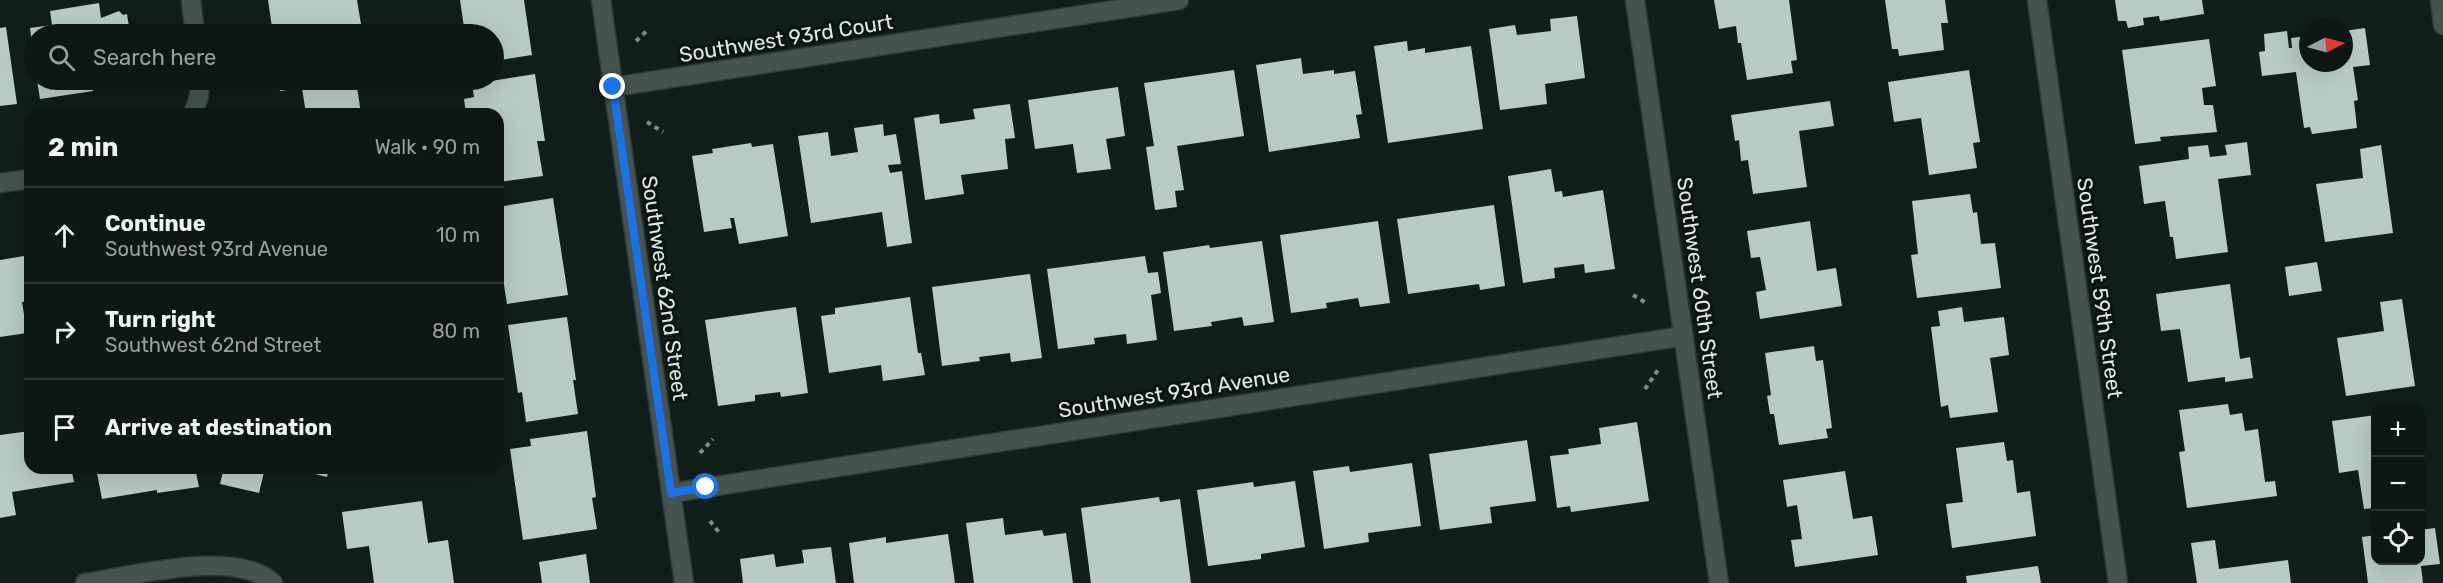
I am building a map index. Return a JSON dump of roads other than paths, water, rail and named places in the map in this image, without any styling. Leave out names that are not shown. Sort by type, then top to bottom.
[{"type":"street","points":[[191,0],[194,24]]},
{"type":"street","name":"Southwest 62nd Street","points":[[601,0],[684,583]]},
{"type":"street","name":"Southwest 93rd Court","points":[[613,87],[1179,0]]},
{"type":"street","name":"Southwest 60th Street","points":[[1635,0],[1719,583]]},
{"type":"street","name":"Southwest 59th Street","points":[[2037,0],[2118,583]]},
{"type":"street","points":[[2440,0],[2443,25]]},
{"type":"street","points":[[196,108],[199,90]]},
{"type":"street","points":[[0,183],[24,180]]},
{"type":"street","name":"Southwest 93rd Avenue","points":[[671,493],[1684,336]]},
{"type":"street","points":[[85,583],[203,565],[224,565],[255,571],[263,574],[273,583]]}]
